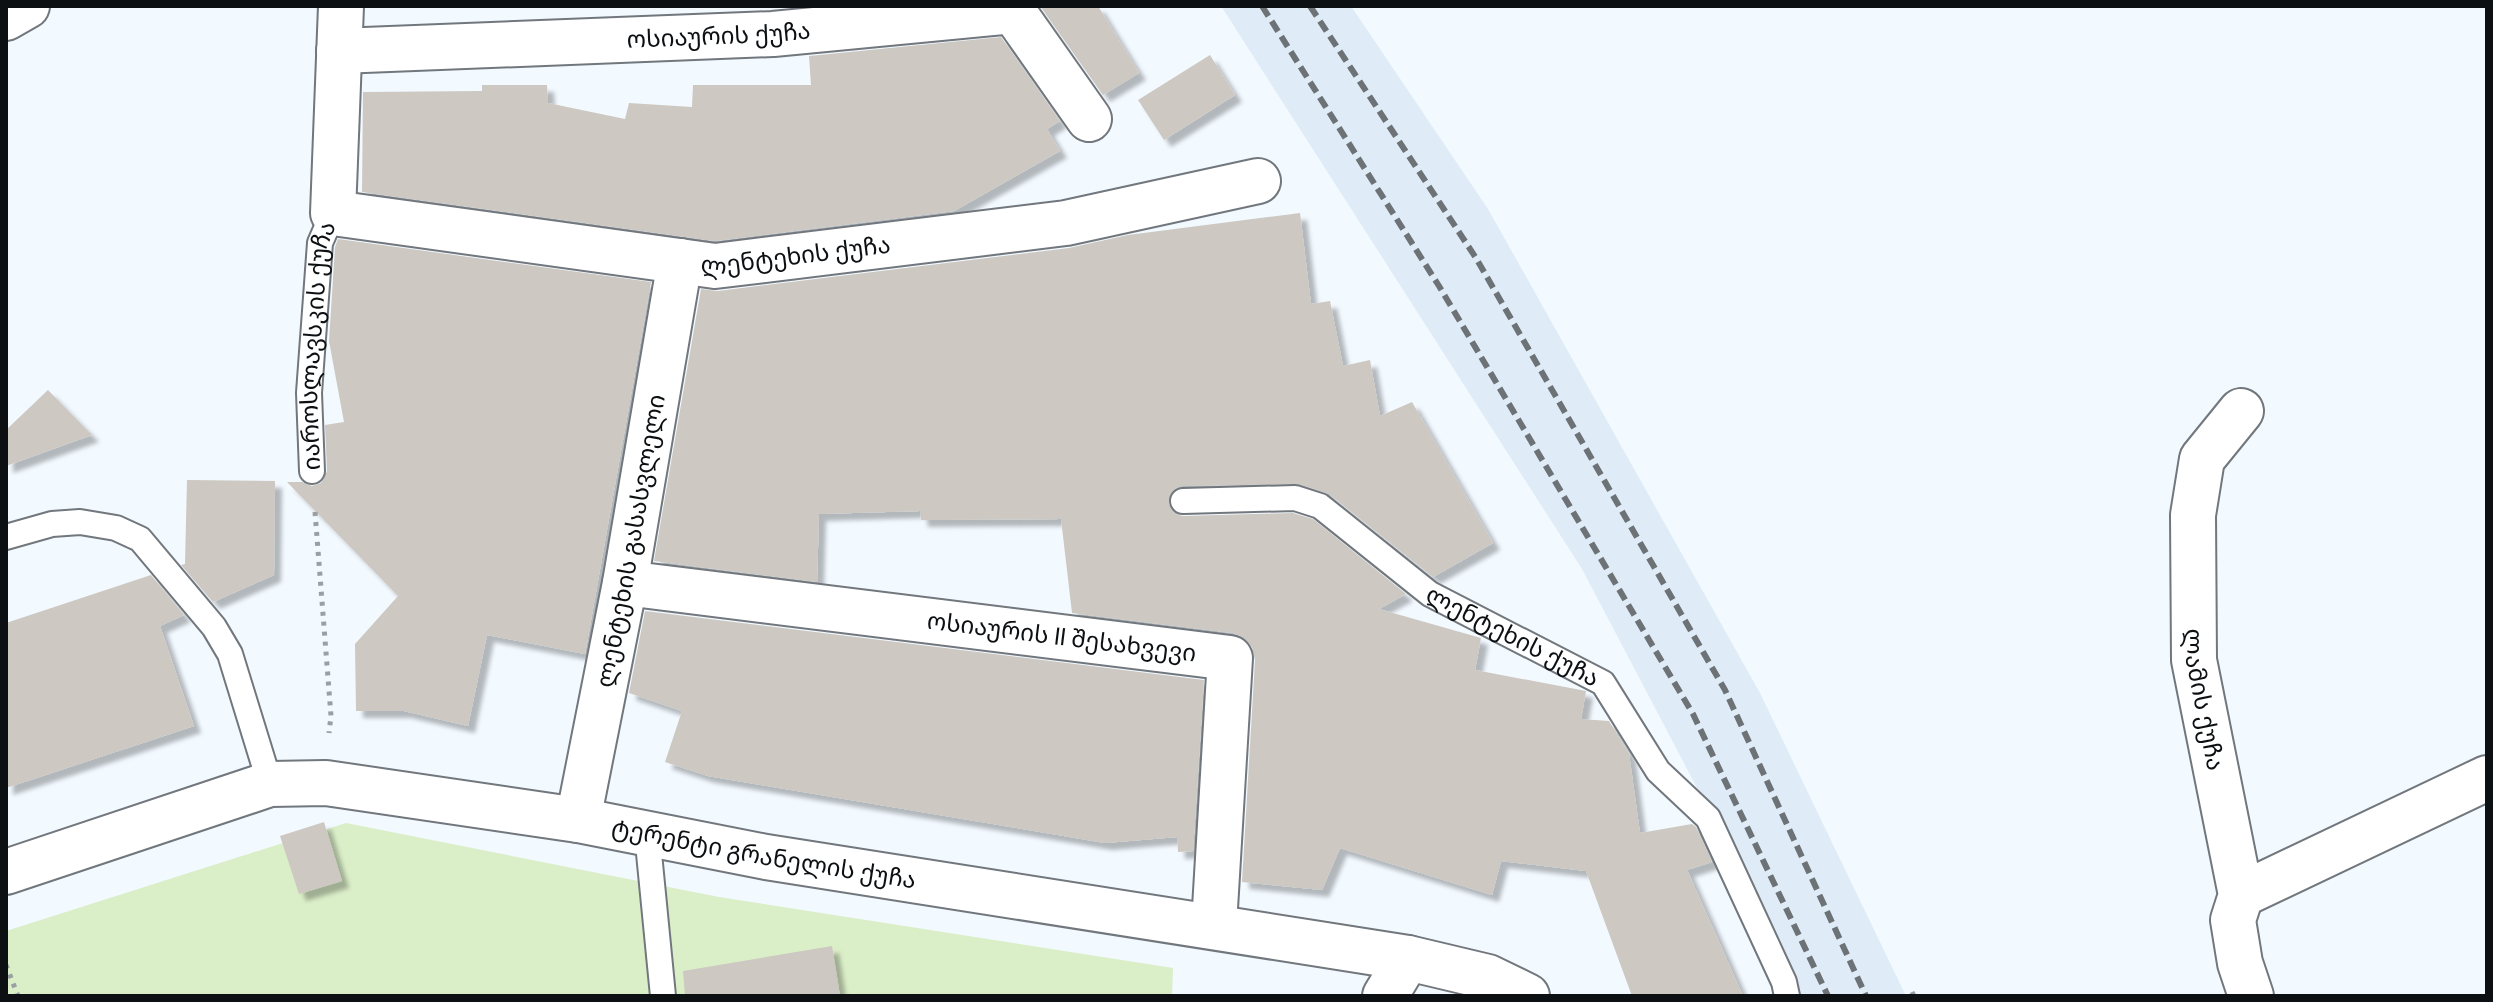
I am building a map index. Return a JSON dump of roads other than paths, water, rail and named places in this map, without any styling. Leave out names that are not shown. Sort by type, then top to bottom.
[{"type":"street","points":[[6,18],[27,6]]},
{"type":"street","name":"იაროსლავსკის ქუჩა","points":[[333,213],[341,6]]},
{"type":"street","name":"ოსიაურის ქუჩა","points":[[339,51],[773,34],[1013,11],[1089,119]]},
{"type":"street","name":"ლენტეხის ქუჩა","points":[[333,213],[715,266],[1066,223],[1258,181]]},
{"type":"street","name":"ლენტეხის გასასვლელი","points":[[578,820],[625,583],[680,261]]},
{"type":"street","name":"ლამის ქუჩა","points":[[2241,411],[2202,459],[2193,515],[2194,660],[2241,895],[2233,920],[2240,963],[2251,996]]},
{"type":"street","name":"ოსიაურის II შესახვევი","points":[[625,583],[1230,658],[1214,925]]},
{"type":"street","points":[[2241,895],[2487,778]]},
{"type":"street","name":"ტერენტი გრანელის ქუჩა","points":[[6,872],[270,784],[326,783],[578,820],[766,857],[1214,925],[1408,958],[1488,977],[1527,996]]},
{"type":"street","points":[[1385,996],[1408,958]]},
{"type":"lane","name":"იაროსლავსკის ქუჩა","points":[[312,471],[309,393],[320,243],[333,213]]},
{"type":"lane","name":"ლენტეხის ქუჩა","points":[[1183,501],[1295,498],[1320,506],[1430,594],[1603,683],[1658,771],[1708,818],[1784,982],[1787,996]]},
{"type":"lane","points":[[6,537],[52,524],[80,522],[116,528],[140,539],[214,627],[230,654],[270,784]]},
{"type":"lane","points":[[647,833],[663,996]]},
{"type":"railway","points":[[1262,6],[1439,286],[1693,714],[1828,996]]},
{"type":"railway","points":[[1310,6],[1476,258],[1725,690],[1866,996]]}]
